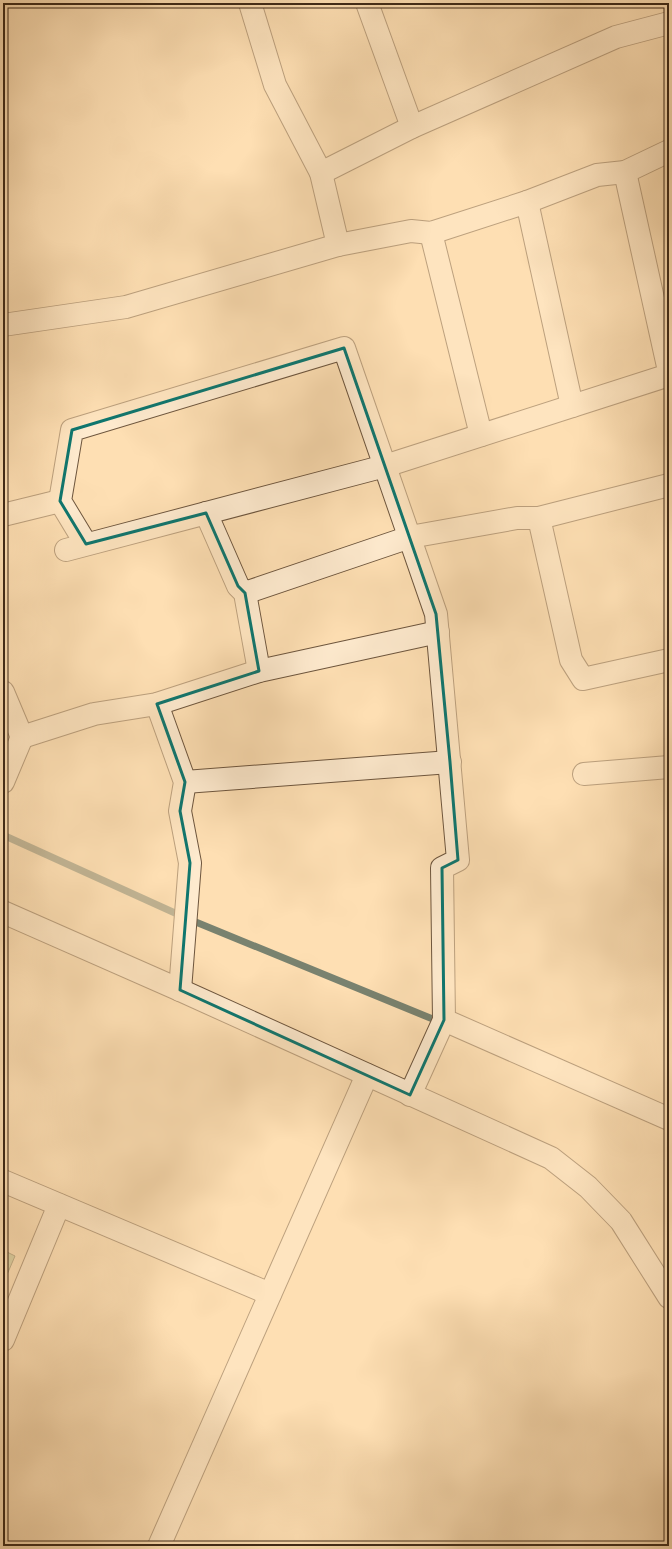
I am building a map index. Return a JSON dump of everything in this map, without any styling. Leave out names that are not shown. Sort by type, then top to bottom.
[{"type":"street","points":[[250,3],[275,85],[321,172],[338,245]]},
{"type":"street","points":[[366,3],[412,128]]},
{"type":"street","points":[[321,172],[412,128],[616,37],[669,23]]},
{"type":"street","points":[[3,325],[126,307],[338,245],[411,231],[431,233],[527,202],[597,175],[625,172],[669,151]]},
{"type":"street","points":[[625,172],[669,370]]},
{"type":"street","points":[[527,202],[572,406]]},
{"type":"street","points":[[431,233],[481,435]]},
{"type":"street","points":[[410,1094],[444,1020],[442,868],[458,860],[450,762],[436,614],[410,537],[385,466],[344,348],[72,430],[60,501],[76,547],[385,466],[669,375]]},
{"type":"street","points":[[245,593],[410,537],[517,518],[540,518],[669,485]]},
{"type":"street","points":[[3,515],[60,501]]},
{"type":"street","points":[[206,513],[238,586],[245,593],[259,671]]},
{"type":"street","points":[[540,518],[571,660],[583,679],[669,660]]},
{"type":"street","points":[[22,737],[94,714],[157,704],[259,671],[438,632]]},
{"type":"street","points":[[3,692],[22,737],[3,782]]},
{"type":"street","points":[[157,704],[185,782],[180,811],[190,863],[180,990]]},
{"type":"street","points":[[185,782],[450,762]]},
{"type":"street","points":[[584,774],[669,767]]},
{"type":"street","points":[[3,912],[180,990],[551,1158],[588,1187],[621,1221],[669,1297]]},
{"type":"street","points":[[444,1020],[669,1118]]},
{"type":"street","points":[[159,1546],[367,1075]]},
{"type":"street","points":[[3,1182],[270,1294]]},
{"type":"street","points":[[3,1340],[59,1205]]},
{"type":"highlighted area","points":[[344,348],[436,614],[450,762],[458,860],[442,868],[444,1020],[410,1095],[180,990],[190,863],[180,811],[185,782],[157,704],[259,671],[245,593],[238,586],[206,513],[86,544],[60,501],[72,430]]},
{"type":"green space","points":[[3,1250],[15,1256],[3,1284]]},
{"type":"waterway","points":[[3,835],[186,918],[440,1022]]}]
